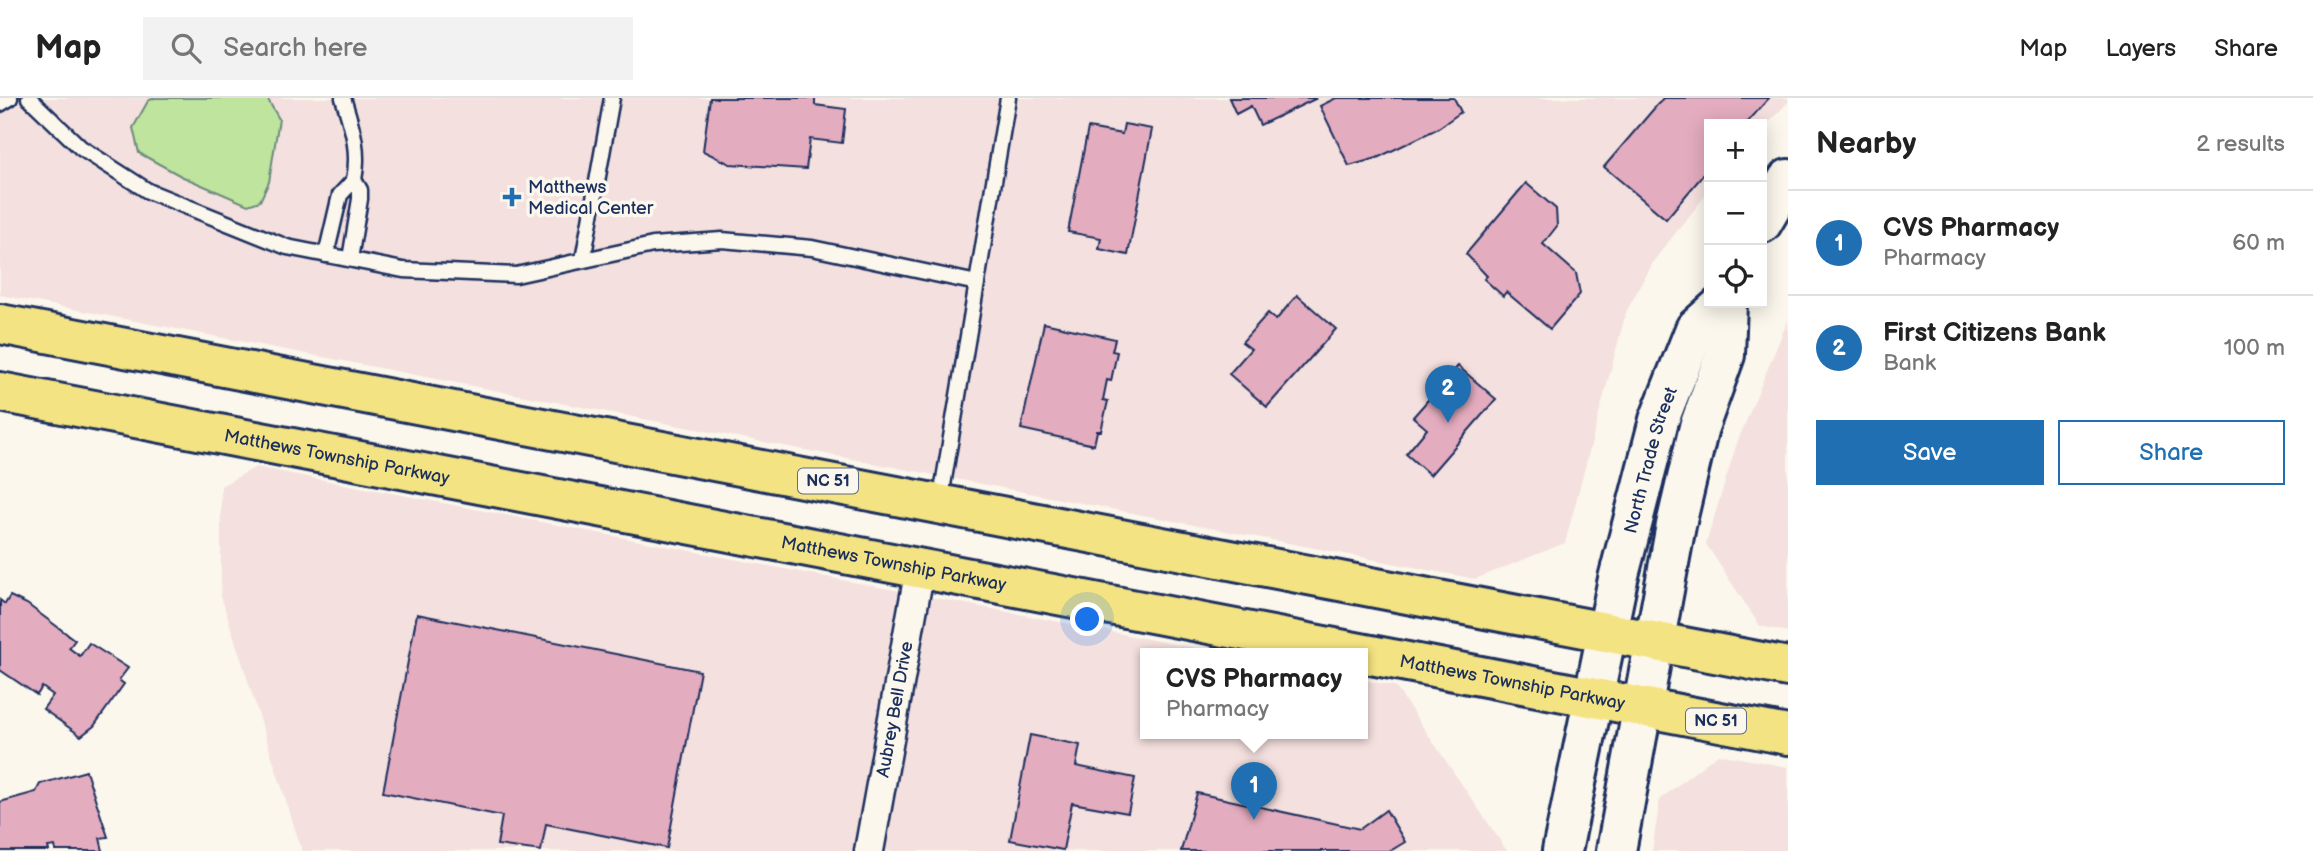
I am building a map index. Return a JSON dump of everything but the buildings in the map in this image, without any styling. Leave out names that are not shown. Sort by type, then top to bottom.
[{"type":"main road","name":"North Trade Street","points":[[1562,851],[1607,632],[1659,420],[1695,329],[1720,308]]},
{"type":"main road","name":"North Trade Street","points":[[1616,851],[1693,453],[1725,355],[1726,308]]},
{"type":"main road","name":"NC 51","points":[[0,324],[1788,667]]},
{"type":"main road","name":"Matthews Township Parkway","points":[[0,391],[1338,648]]},
{"type":"main road","name":"Matthews Township Parkway","points":[[1368,654],[1788,735]]},
{"type":"street","name":"Aubrey Bell Drive","points":[[869,851],[920,568]]},
{"type":"lane","points":[[0,104],[10,98]]},
{"type":"lane","points":[[29,98],[81,148],[148,191],[287,247],[350,260],[403,270],[516,275],[653,244],[722,240],[812,248],[977,283]]},
{"type":"lane","points":[[326,255],[340,195],[354,180],[358,160],[355,133],[343,98]]},
{"type":"lane","points":[[583,260],[612,98]]},
{"type":"lane","points":[[940,503],[1008,98]]},
{"type":"lane","points":[[350,260],[360,199],[360,190],[354,180]]},
{"type":"shaded area","points":[[0,98],[1788,98],[1788,102],[1767,125],[1767,119],[1704,119],[1704,197],[1655,259],[1626,312],[1565,543],[1475,579],[0,295]]},
{"type":"shaded area","points":[[1788,320],[1788,632],[1760,626],[1706,544],[1737,443]]},
{"type":"shaded area","points":[[256,467],[1195,648],[1140,648],[1140,739],[1368,739],[1368,681],[1395,686],[1507,851],[302,851],[221,596],[221,486]]},
{"type":"shaded area","points":[[1718,754],[1788,767],[1788,851],[1652,851],[1660,799]]},
{"type":"green space","points":[[154,98],[267,98],[279,119],[269,182],[260,201],[248,205],[181,176],[139,153],[133,128],[148,101]]},
{"type":"place","name":"Matthews Medical Center","points":[[512,197]]},
{"type":"place","name":"First Citizens Bank","points":[[1448,423]]},
{"type":"place","name":"CVS Pharmacy","points":[[1254,820]]}]
